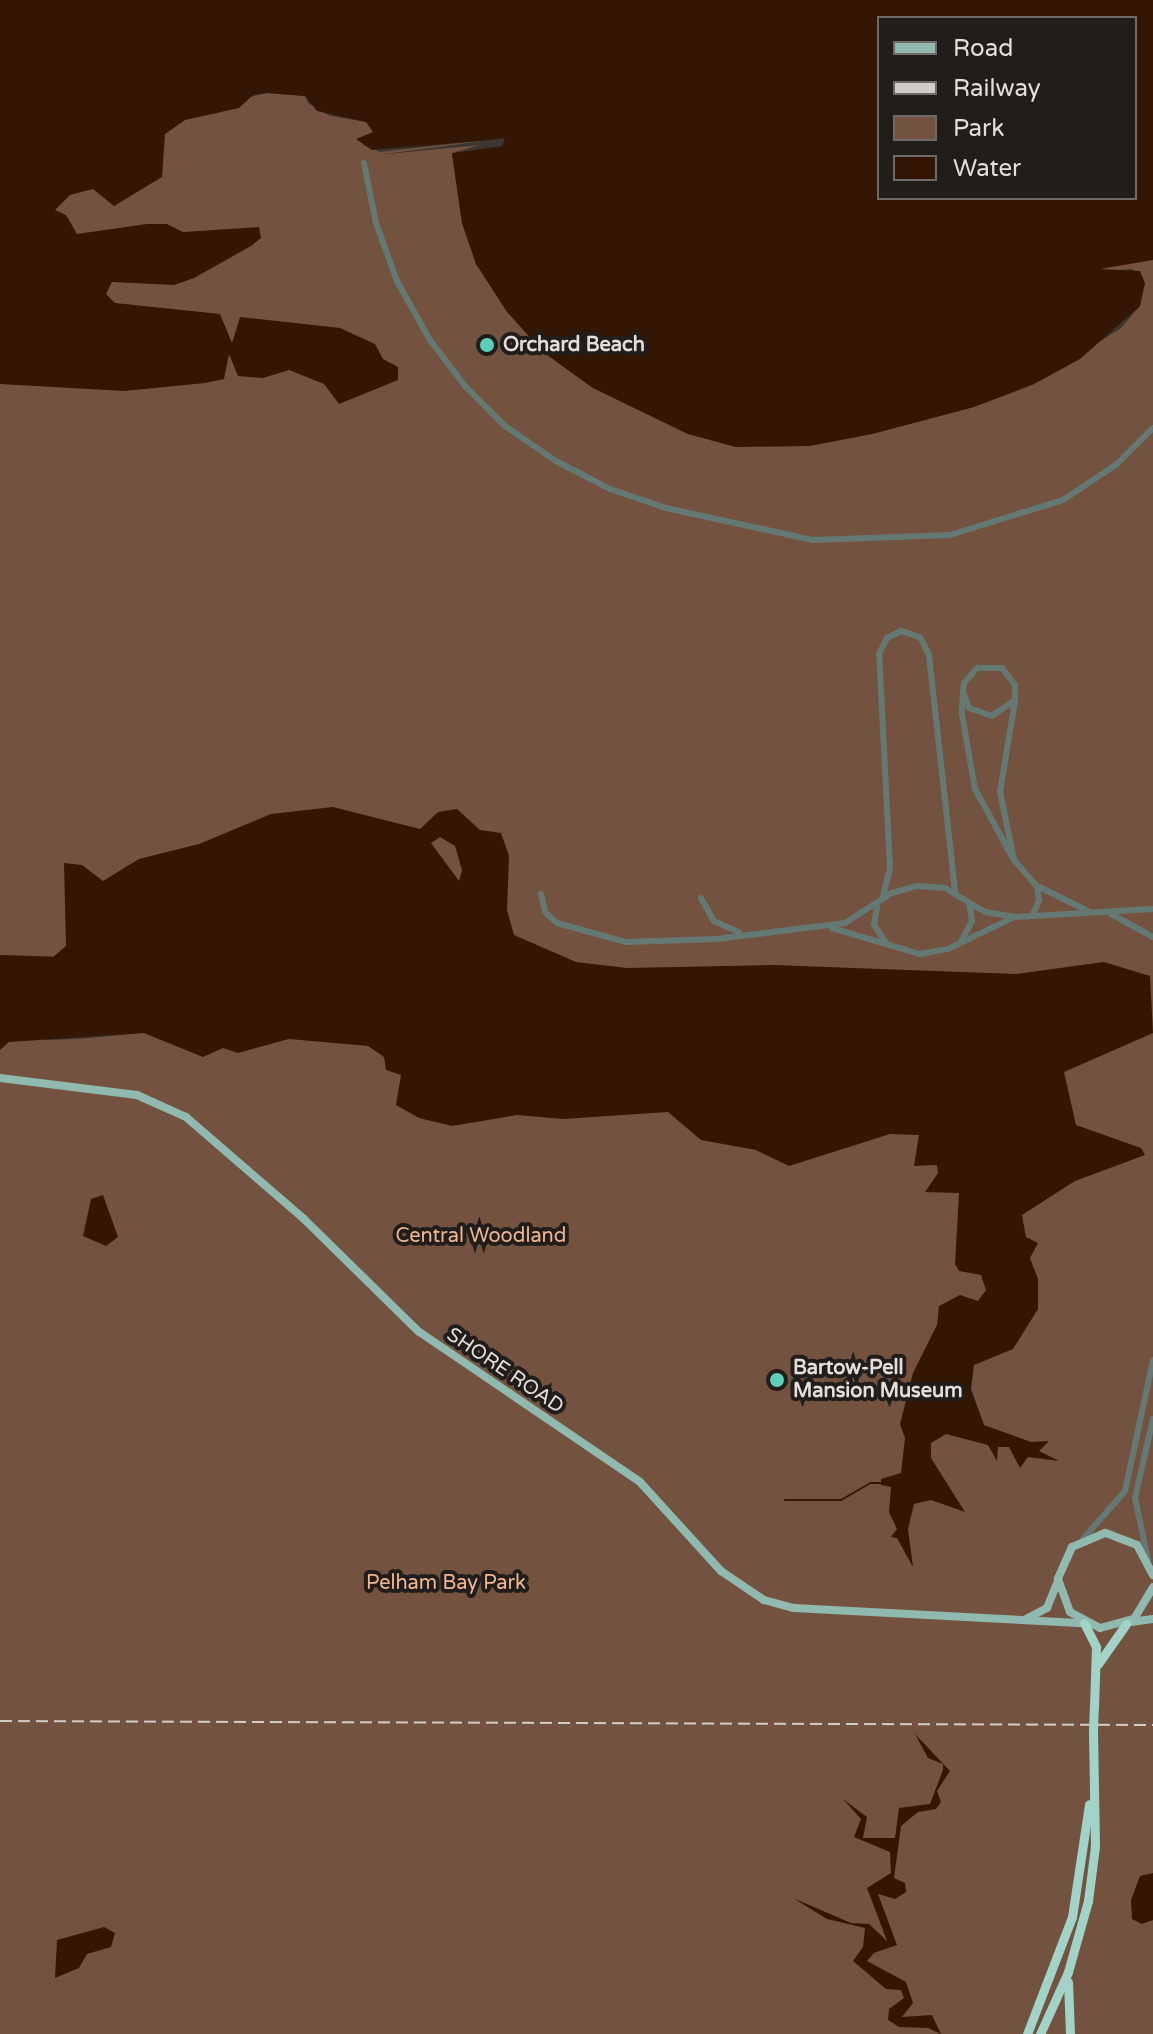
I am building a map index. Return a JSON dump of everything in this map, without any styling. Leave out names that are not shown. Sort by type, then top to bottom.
[{"type":"highway","points":[[1070,2034],[1066,2002],[1093,1867],[1095,1642],[1084,1623]]},
{"type":"highway","points":[[1095,1675],[1104,1650],[1128,1623]]},
{"type":"highway","points":[[1027,2034],[1072,1917],[1092,1773]]},
{"type":"highway","points":[[1040,2034],[1073,1957]]},
{"type":"main road","name":"SHORE ROAD","points":[[0,1078],[137,1095],[186,1117],[304,1219],[418,1331],[623,1468],[656,1497],[721,1571],[764,1600],[794,1608],[1084,1623],[1104,1628],[1128,1623]]},
{"type":"main road","points":[[1019,1621],[1044,1611],[1065,1557],[1083,1539],[1118,1534],[1137,1545],[1150,1563],[1153,1575]]},
{"type":"main road","points":[[1059,1575],[1063,1601],[1084,1623]]},
{"type":"main road","points":[[1128,1623],[1144,1609],[1153,1587]]},
{"type":"main road","points":[[1128,1623],[1153,1619]]},
{"type":"street","points":[[364,163],[376,223],[393,271],[446,363],[520,438],[579,475],[639,499],[714,522],[800,538],[845,542],[938,537],[992,525],[1063,500],[1117,464],[1153,428]]},
{"type":"street","points":[[895,950],[875,929],[890,868],[879,654],[887,638],[901,631],[920,637],[929,655],[955,892]]},
{"type":"street","points":[[1014,860],[1000,792],[1015,700],[1011,676],[993,665],[971,672],[963,692],[963,730],[972,779],[991,825],[1014,860],[1037,886],[1093,913]]},
{"type":"street","points":[[963,692],[969,708],[988,717],[1000,714],[1015,700]]},
{"type":"street","points":[[541,894],[553,920],[605,939],[717,939],[743,933],[824,927],[855,920],[880,902],[917,886],[955,892],[989,913],[1016,917],[1153,909]]},
{"type":"street","points":[[1032,916],[1039,900],[1037,886]]},
{"type":"street","points":[[701,898],[714,921],[743,933]]},
{"type":"street","points":[[959,944],[971,925],[969,903]]},
{"type":"street","points":[[1132,911],[1137,925]]},
{"type":"street","points":[[1108,913],[1151,933]]},
{"type":"street","points":[[824,927],[864,934],[895,950],[927,954],[959,944],[1016,917]]},
{"type":"street","points":[[1083,1539],[1125,1491],[1153,1360]]},
{"type":"street","points":[[1150,1563],[1135,1498],[1153,1419]]},
{"type":"green space","points":[[267,93],[305,96],[308,103],[330,116],[367,122],[373,131],[363,145],[380,152],[505,138],[452,154],[462,223],[476,264],[543,352],[593,388],[688,434],[736,447],[872,434],[973,407],[1034,384],[1121,328],[1140,306],[1133,269],[1102,271],[1103,267],[1153,259],[1153,2034],[0,2034],[0,1029],[48,1040],[78,1039],[767,975],[0,955],[0,381],[219,358],[242,337],[228,346],[116,307],[66,240],[49,193],[175,115]]},
{"type":"water","points":[[0,0],[1153,0],[1153,260],[1100,269],[1140,271],[1145,283],[1140,306],[1080,359],[1034,384],[974,407],[872,434],[810,446],[736,447],[688,434],[593,388],[543,352],[507,312],[476,264],[462,223],[452,153],[502,146],[504,139],[372,150],[356,139],[373,132],[366,122],[317,111],[305,96],[267,93],[253,95],[239,108],[185,120],[165,134],[162,177],[114,206],[93,189],[70,195],[55,210],[66,215],[77,234],[147,224],[167,224],[183,232],[259,227],[261,238],[251,246],[194,278],[174,285],[112,282],[106,294],[115,303],[220,314],[232,343],[240,317],[340,328],[375,344],[383,359],[398,367],[398,380],[339,404],[324,384],[289,370],[263,378],[238,376],[229,354],[224,379],[124,391],[0,384]]},
{"type":"water","points":[[333,807],[420,829],[438,812],[457,809],[480,830],[501,833],[509,856],[507,910],[514,935],[576,962],[627,968],[773,965],[1016,974],[1104,962],[1150,976],[1153,1033],[1064,1072],[1076,1125],[1141,1148],[1145,1155],[1075,1181],[1022,1215],[1026,1237],[1038,1243],[1030,1258],[1038,1279],[1038,1309],[1013,1349],[974,1365],[971,1389],[984,1425],[1031,1442],[1049,1441],[1039,1451],[1059,1461],[1028,1457],[1020,1468],[1009,1447],[998,1447],[997,1461],[988,1445],[946,1434],[931,1443],[931,1458],[965,1512],[931,1500],[914,1504],[908,1529],[913,1567],[897,1538],[891,1537],[897,1529],[889,1512],[891,1487],[881,1485],[881,1479],[901,1473],[905,1438],[900,1424],[913,1373],[937,1325],[939,1306],[960,1295],[978,1301],[986,1290],[981,1275],[959,1271],[955,1264],[959,1193],[925,1192],[938,1173],[937,1165],[914,1166],[919,1135],[890,1134],[789,1166],[756,1150],[701,1140],[668,1112],[563,1119],[517,1115],[452,1126],[419,1118],[396,1105],[401,1075],[386,1070],[384,1057],[368,1046],[289,1039],[238,1053],[223,1048],[203,1057],[144,1033],[9,1042],[0,1050],[0,955],[53,957],[66,946],[64,863],[82,865],[103,881],[139,859],[199,844],[271,814]],"holes":[[[440,837],[455,846],[462,870],[459,881],[431,843]]]},
{"type":"water","points":[[103,1195],[118,1237],[106,1246],[83,1236],[91,1199]]},
{"type":"water","points":[[915,1734],[950,1771],[937,1791],[941,1802],[936,1809],[918,1812],[901,1826],[894,1878],[905,1883],[906,1892],[895,1899],[878,1894],[897,1945],[874,1953],[867,1961],[906,1982],[913,2003],[902,2017],[932,2015],[941,2034],[928,2028],[899,2027],[888,2020],[889,2009],[904,1998],[901,1990],[886,1989],[853,1961],[863,1947],[865,1928],[827,1919],[793,1898],[851,1923],[869,1924],[887,1941],[867,1888],[891,1873],[890,1852],[854,1837],[861,1819],[843,1799],[867,1817],[863,1838],[895,1838],[899,1808],[930,1804],[943,1770],[943,1764],[928,1758]]},
{"type":"water","points":[[1153,1873],[1153,1920],[1142,1924],[1132,1919],[1131,1900],[1140,1876]]},
{"type":"water","points":[[104,1927],[115,1933],[111,1947],[87,1954],[79,1968],[55,1978],[57,1940]]},
{"type":"pier","points":[[505,138],[502,146],[448,154],[480,145],[377,155]]},
{"type":"waterway","points":[[785,1500],[841,1500],[870,1483],[881,1483]]},
{"type":"railway","points":[[0,1721],[1153,1725]]},
{"type":"place","name":"Orchard Beach","points":[[487,345]]},
{"type":"place","name":"Bartow-Pell Mansion Museum","points":[[777,1380]]},
{"type":"park label","name":"Central Woodland","points":[[481,1236]]},
{"type":"park label","name":"Pelham Bay Park","points":[[446,1583]]}]
